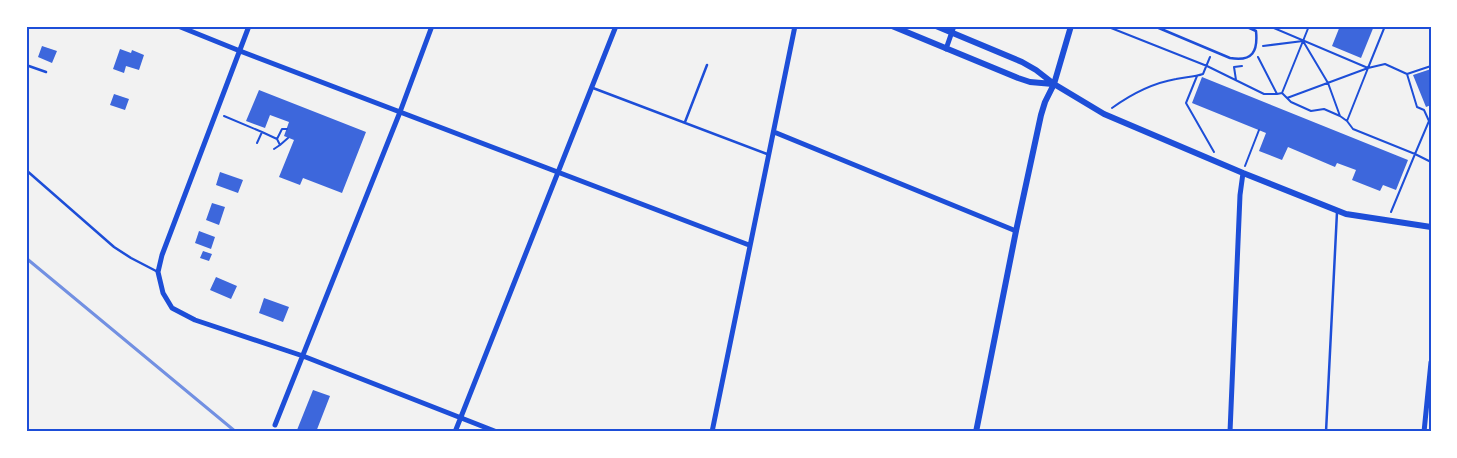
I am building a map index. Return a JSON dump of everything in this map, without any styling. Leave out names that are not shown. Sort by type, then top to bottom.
[{"type":"street","points":[[178,26],[240,52],[750,245]]},
{"type":"street","points":[[249,26],[217,113],[165,243],[158,272],[163,293],[172,308],[195,320],[303,356],[497,432]]},
{"type":"street","points":[[275,425],[400,112],[432,26]]},
{"type":"street","points":[[455,432],[616,26]]},
{"type":"street","points":[[712,432],[795,26]]},
{"type":"street","points":[[892,26],[1018,78],[1030,82],[1054,84]]},
{"type":"street","points":[[936,26],[953,30],[1022,62],[1104,114],[1243,173],[1337,211],[1431,227]]},
{"type":"street","points":[[976,432],[1041,115],[1054,84],[1071,26]]},
{"type":"street","points":[[946,48],[953,30]]},
{"type":"street","points":[[774,132],[1016,231]]},
{"type":"street","points":[[1230,432],[1240,195],[1243,173]]},
{"type":"street","points":[[1424,432],[1431,362]]},
{"type":"lane","points":[[1154,26],[1230,58],[1240,60],[1249,57],[1257,43],[1256,31],[1245,26]]},
{"type":"lane","points":[[26,65],[46,72]]},
{"type":"lane","points":[[685,122],[707,65]]},
{"type":"lane","points":[[593,88],[769,154]]},
{"type":"lane","points":[[26,170],[114,247],[158,272]]},
{"type":"lane","points":[[1326,432],[1337,211]]},
{"type":"path","points":[[1106,26],[1207,66],[1264,94],[1282,94],[1291,102],[1311,111],[1324,109],[1340,116],[1353,129],[1431,162]]},
{"type":"path","points":[[1269,26],[1368,68]]},
{"type":"path","points":[[1282,94],[1309,26]]},
{"type":"path","points":[[1347,121],[1385,26]]},
{"type":"path","points":[[1263,46],[1303,41]]},
{"type":"path","points":[[1303,41],[1328,83],[1340,116]]},
{"type":"path","points":[[1104,114],[1124,100],[1154,84],[1203,74],[1212,50]]},
{"type":"path","points":[[1254,51],[1277,94]]},
{"type":"path","points":[[1287,98],[1368,68],[1385,64],[1407,74],[1431,66]]},
{"type":"path","points":[[1387,220],[1429,122],[1424,110],[1417,107],[1407,74]]},
{"type":"path","points":[[1197,76],[1186,103],[1221,164]]},
{"type":"path","points":[[217,113],[276,139],[280,145]]},
{"type":"path","points":[[276,139],[282,129],[287,129]]},
{"type":"path","points":[[1243,173],[1259,130]]},
{"type":"path","points":[[257,143],[262,132]]},
{"type":"path","points":[[274,149],[288,138]]},
{"type":"building","points":[[1340,26],[1374,26],[1361,58],[1332,46]]},
{"type":"building","points":[[42,46],[57,51],[52,63],[38,57]]},
{"type":"building","points":[[120,49],[131,53],[132,50],[144,55],[139,70],[126,66],[124,73],[113,69]]},
{"type":"building","points":[[1431,69],[1431,105],[1426,107],[1413,75]]},
{"type":"building","points":[[1202,77],[1408,160],[1396,190],[1383,185],[1380,191],[1352,180],[1356,170],[1337,163],[1335,167],[1288,147],[1282,160],[1259,151],[1266,133],[1192,103]]},
{"type":"building","points":[[259,90],[366,132],[342,193],[303,178],[300,185],[279,177],[294,140],[284,136],[289,122],[270,115],[265,128],[246,121]]},
{"type":"building","points":[[114,94],[129,99],[125,110],[110,105]]},
{"type":"building","points":[[220,172],[243,180],[238,193],[216,185]]},
{"type":"building","points":[[212,203],[225,207],[219,225],[206,220]]},
{"type":"building","points":[[199,231],[215,237],[211,249],[195,243]]},
{"type":"building","points":[[203,251],[212,254],[209,261],[200,258]]},
{"type":"building","points":[[216,277],[237,286],[231,299],[210,290]]},
{"type":"building","points":[[264,298],[289,307],[283,322],[259,313]]},
{"type":"building","points":[[313,390],[330,396],[316,432],[302,432],[297,430]]},
{"type":"railway","points":[[26,258],[236,432]]}]
